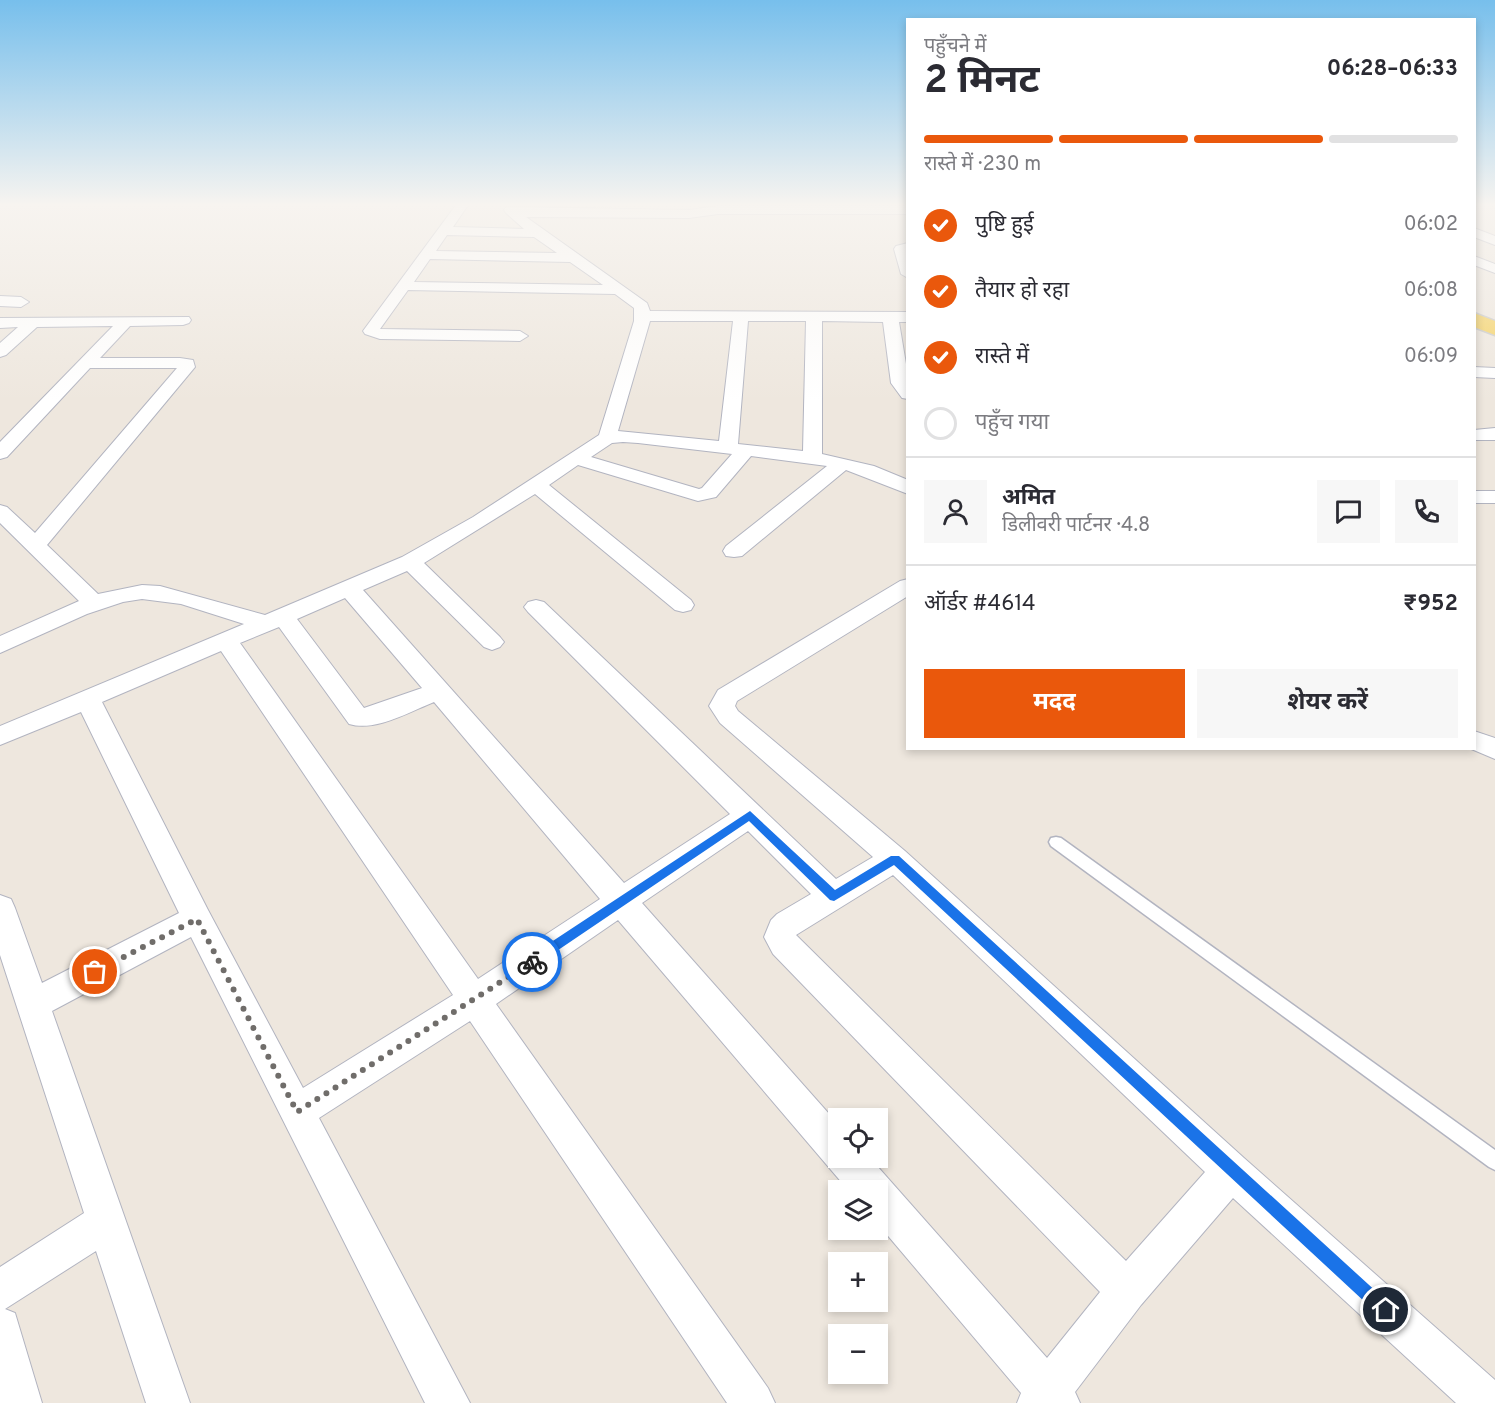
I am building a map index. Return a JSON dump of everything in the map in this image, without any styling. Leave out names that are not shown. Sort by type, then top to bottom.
[{"type":"main road","points":[[1476,320],[1495,329]]},
{"type":"street","points":[[415,270],[372,329],[373,333],[520,336]]},
{"type":"street","points":[[592,270],[642,306],[643,316],[607,438]]},
{"type":"street","points":[[403,286],[620,290]]},
{"type":"street","points":[[0,301],[21,302]]},
{"type":"street","points":[[643,316],[899,317],[900,383],[906,391]]},
{"type":"street","points":[[574,458],[698,495],[709,493],[737,449],[741,316]]},
{"type":"street","points":[[812,458],[813,316]]},
{"type":"street","points":[[0,323],[183,320]]},
{"type":"street","points":[[0,453],[126,321]]},
{"type":"street","points":[[0,352],[32,323]]},
{"type":"street","points":[[36,545],[187,367],[187,364],[180,363],[87,363]]},
{"type":"street","points":[[1476,372],[1495,373]]},
{"type":"street","points":[[0,736],[410,562],[480,521],[607,438],[623,436],[843,463],[906,488]]},
{"type":"street","points":[[734,551],[843,463]]},
{"type":"street","points":[[536,484],[683,605]]},
{"type":"street","points":[[1476,497],[1495,497]]},
{"type":"street","points":[[0,511],[95,604]]},
{"type":"street","points":[[410,562],[492,642]]},
{"type":"street","points":[[906,587],[727,696],[722,706],[729,717],[895,859],[1231,1171],[1488,1403]]},
{"type":"street","points":[[350,589],[828,1139]]},
{"type":"street","points":[[0,645],[95,604],[122,595],[159,593],[275,619],[358,718],[372,716],[438,691]]},
{"type":"street","points":[[536,607],[834,897]]},
{"type":"street","points":[[226,641],[753,1403]]},
{"type":"street","points":[[88,699],[197,919],[448,1403]]},
{"type":"street","points":[[1476,741],[1495,749]]},
{"type":"street","points":[[297,1112],[474,1000],[750,815]]},
{"type":"street","points":[[895,859],[782,928],[780,937],[784,944],[1127,1291]]},
{"type":"street","points":[[0,908],[168,1403]]},
{"type":"street","points":[[33,1004],[197,919]]},
{"type":"street","points":[[854,1168],[864,1180]]},
{"type":"street","points":[[888,1207],[1049,1399],[1127,1291],[1231,1171]]},
{"type":"street","points":[[0,1291],[107,1221]]},
{"type":"street","points":[[0,1328],[20,1403]]},
{"type":"lane","points":[[1056,842],[1495,1161]]},
{"type":"way so far","points":[[95,972],[197,919],[297,1112],[532,962]]},
{"type":"route","points":[[532,962],[750,815],[834,897],[895,859],[1231,1171],[1386,1310]]}]
